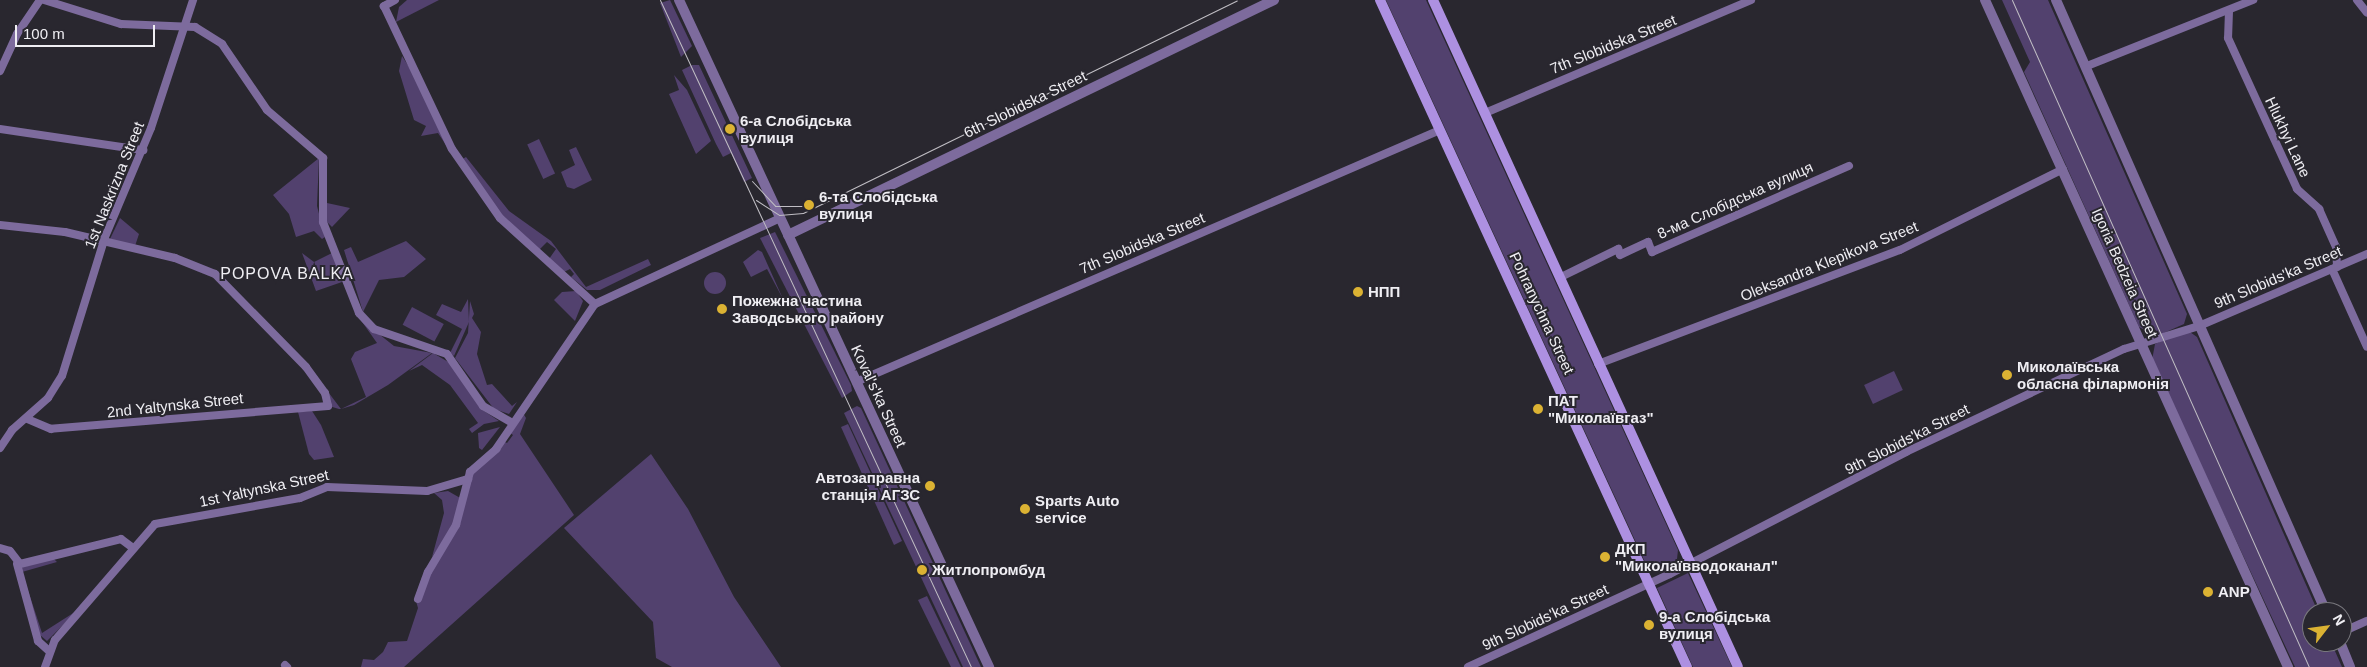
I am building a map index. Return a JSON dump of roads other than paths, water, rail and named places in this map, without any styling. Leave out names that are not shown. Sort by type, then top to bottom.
[{"type":"main road","name":"Pohranychna Street","points":[[1380,0],[1687,667]]},
{"type":"main road","name":"Pohranychna Street","points":[[1433,0],[1738,667]]},
{"type":"street","points":[[0,71],[17,34],[42,0],[121,24],[195,27],[222,44],[267,110],[323,158],[323,222],[358,313],[374,329],[447,354],[483,406],[512,423]]},
{"type":"street","name":"1st Naskrizna Street","points":[[0,448],[12,430],[27,419],[48,398],[62,376],[104,242],[143,150],[193,0]]},
{"type":"street","points":[[395,0],[384,6],[435,121],[498,216],[595,304]]},
{"type":"street","name":"Koval's'ka Street","points":[[679,0],[989,667]]},
{"type":"street","name":"6th Slobidska Street","points":[[788,235],[1274,0]]},
{"type":"street","name":"7th Slobidska Street","points":[[1485,113],[1751,0]]},
{"type":"street","name":"Igoria Bedzeia Street","points":[[1985,0],[2063,169],[2140,345],[2288,667]]},
{"type":"street","points":[[2056,0],[2322,602]]},
{"type":"street","points":[[2086,66],[2253,0]]},
{"type":"street","points":[[2357,0],[2367,13]]},
{"type":"street","name":"Hlukhyi Lane","points":[[2229,11],[2228,38],[2297,189],[2319,209],[2336,246],[2334,268],[2367,348]]},
{"type":"street","points":[[0,129],[143,150]]},
{"type":"street","name":"7th Slobidska Street","points":[[856,382],[1440,130]]},
{"type":"street","name":"8-ма Слобідська вулиця","points":[[1560,276],[1618,249],[1620,255],[1648,242],[1652,252],[1849,166]]},
{"type":"street","name":"Oleksandra Klepikova Street","points":[[1598,364],[1900,250],[2063,169]]},
{"type":"street","points":[[418,599],[428,572],[456,525],[468,479],[496,449],[595,304],[780,218]]},
{"type":"street","points":[[0,225],[104,242]]},
{"type":"street","name":"2nd Yaltynska Street","points":[[27,419],[42,428],[64,428],[328,406],[325,393],[306,367],[220,277],[187,261],[104,242]]},
{"type":"street","name":"9th Slobids'ka Street","points":[[1468,667],[1648,584],[1906,452],[2140,345],[2199,326],[2367,254]]},
{"type":"street","name":"1st Yaltynska Street","points":[[45,667],[48,650],[155,524],[300,498],[326,488],[381,486],[427,491],[468,479]]},
{"type":"street","points":[[17,564],[121,539],[133,548]]},
{"type":"street","points":[[0,548],[10,551],[17,564],[36,636],[48,650]]},
{"type":"street","points":[[2352,628],[2367,621]]},
{"type":"street","points":[[2344,652],[2350,667]]},
{"type":"tram line","points":[[660,0],[971,667]]},
{"type":"tram line","points":[[756,200],[779,215],[803,213],[1237,0]]},
{"type":"tram line","points":[[2012,0],[2309,667]]},
{"type":"tram line","points":[[752,181],[775,206],[805,206]]},
{"type":"place","name":"6-а Слобідська вулиця","points":[[730,129]]},
{"type":"place","name":"6-та Слобідська вулиця","points":[[809,205]]},
{"type":"place","name":"НПП","points":[[1358,292]]},
{"type":"place","name":"Пожежна частина Заводського району","points":[[722,309]]},
{"type":"place","name":"Миколаївська обласна філармонія","points":[[2007,375]]},
{"type":"place","name":"ПАТ \"Миколаївгаз\"","points":[[1538,409]]},
{"type":"place","name":"Автозаправна станція АГЗС","points":[[930,486]]},
{"type":"place","name":"Sparts Auto service","points":[[1025,509]]},
{"type":"place","name":"ДКП \"Миколаївводоканал\"","points":[[1605,557]]},
{"type":"place","name":"Житлопромбуд","points":[[922,570]]},
{"type":"place","name":"ANP","points":[[2208,592]]},
{"type":"place","name":"9-а Слобідська вулиця","points":[[1649,625]]},
{"type":"district","name":"POPOVA BALKA","points":[[287,274]]}]
